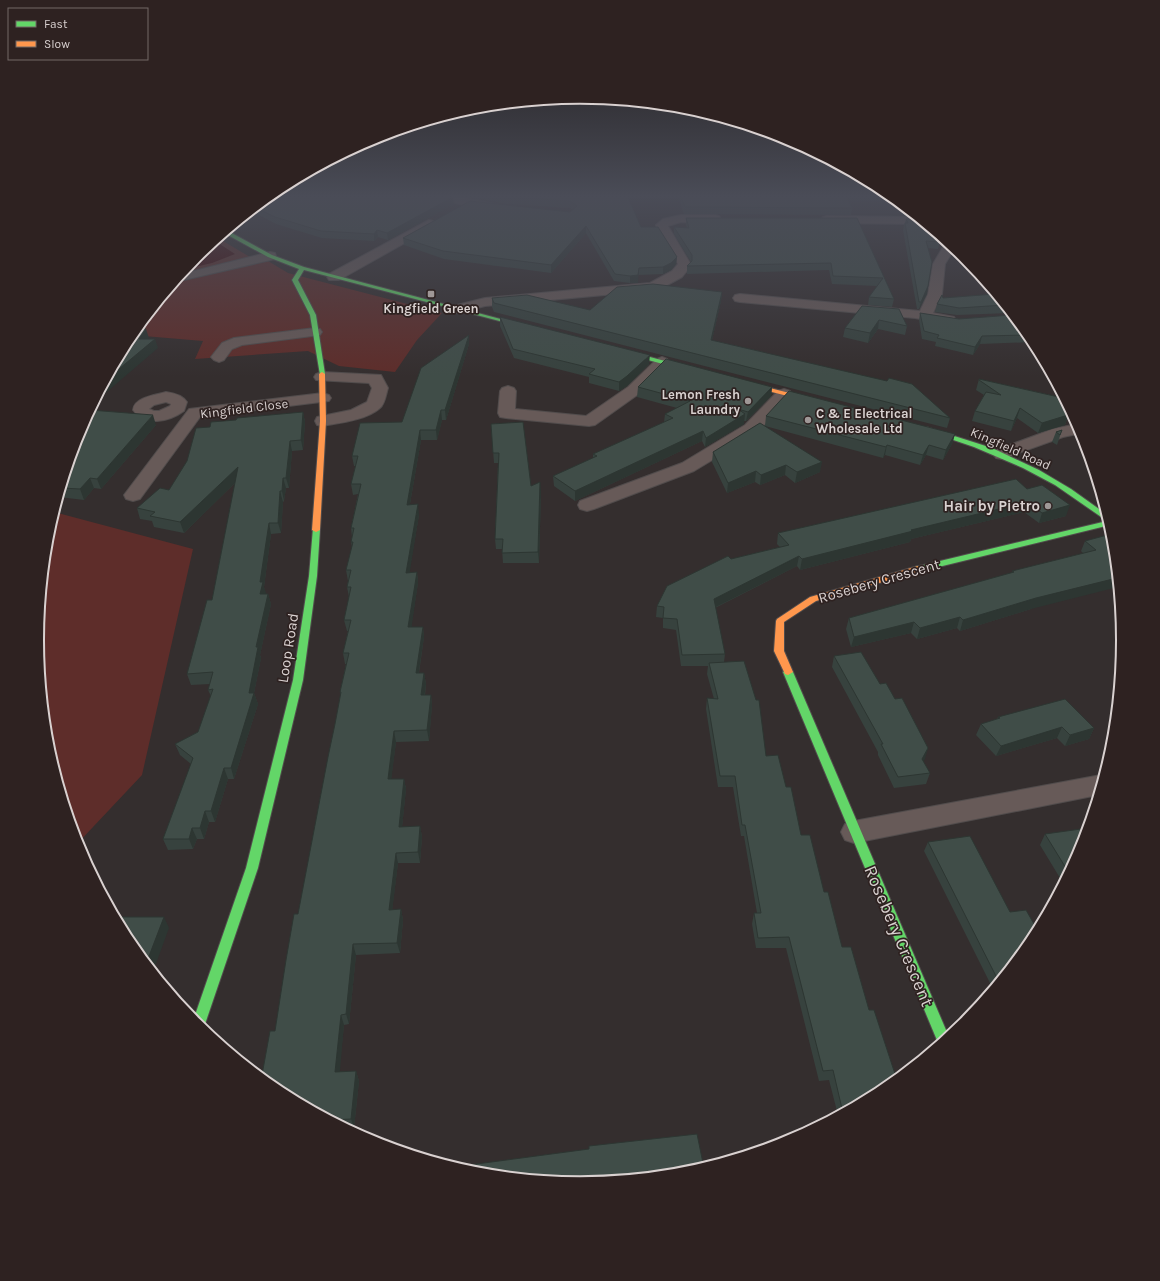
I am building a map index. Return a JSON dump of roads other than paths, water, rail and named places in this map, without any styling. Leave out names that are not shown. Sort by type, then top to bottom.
[{"type":"main road","points":[[272,257],[302,268],[334,277],[534,328]]},
{"type":"main road","name":"Loop Road","points":[[200,1019],[252,868],[298,680],[313,576],[323,421],[323,398],[322,376],[313,314],[295,280],[302,268]]},
{"type":"main road","points":[[609,348],[700,372]]},
{"type":"main road","points":[[731,380],[822,403]]},
{"type":"main road","name":"Kingfield Road","points":[[913,426],[958,438],[1002,454],[1057,483],[1101,514]]},
{"type":"main road","name":"Rosebery Crescent","points":[[942,1035],[778,651],[780,620],[813,599],[914,570],[1103,524]]},
{"type":"street","points":[[186,277],[267,257]]},
{"type":"street","points":[[334,277],[370,257]]},
{"type":"street","points":[[653,287],[677,274],[683,265],[678,257]]},
{"type":"street","points":[[924,316],[935,294],[939,264],[943,257]]},
{"type":"street","points":[[458,309],[485,302],[653,287],[675,290]]},
{"type":"street","points":[[740,298],[924,316],[960,321]]},
{"type":"street","points":[[219,357],[227,346],[239,341],[316,332]]},
{"type":"street","points":[[508,391],[506,413],[589,422],[634,390],[662,362]]},
{"type":"street","points":[[322,376],[376,378],[380,388],[374,405],[356,414],[323,421]]},
{"type":"street","points":[[587,505],[688,466],[751,429],[784,394]]},
{"type":"street","name":"Kingfield Close","points":[[133,494],[195,413],[323,398]]},
{"type":"street","points":[[175,411],[195,413]]},
{"type":"street","points":[[1002,454],[1059,433],[1073,430]]},
{"type":"street","points":[[854,832],[1096,786]]},
{"type":"place","name":"Kingfield Green","points":[[431,294]]},
{"type":"place","name":"Lemon Fresh Laundry","points":[[748,401]]},
{"type":"place","name":"C & E Electrical Wholesale Ltd","points":[[808,420]]},
{"type":"place","name":"Hair by Pietro","points":[[1048,506]]}]
